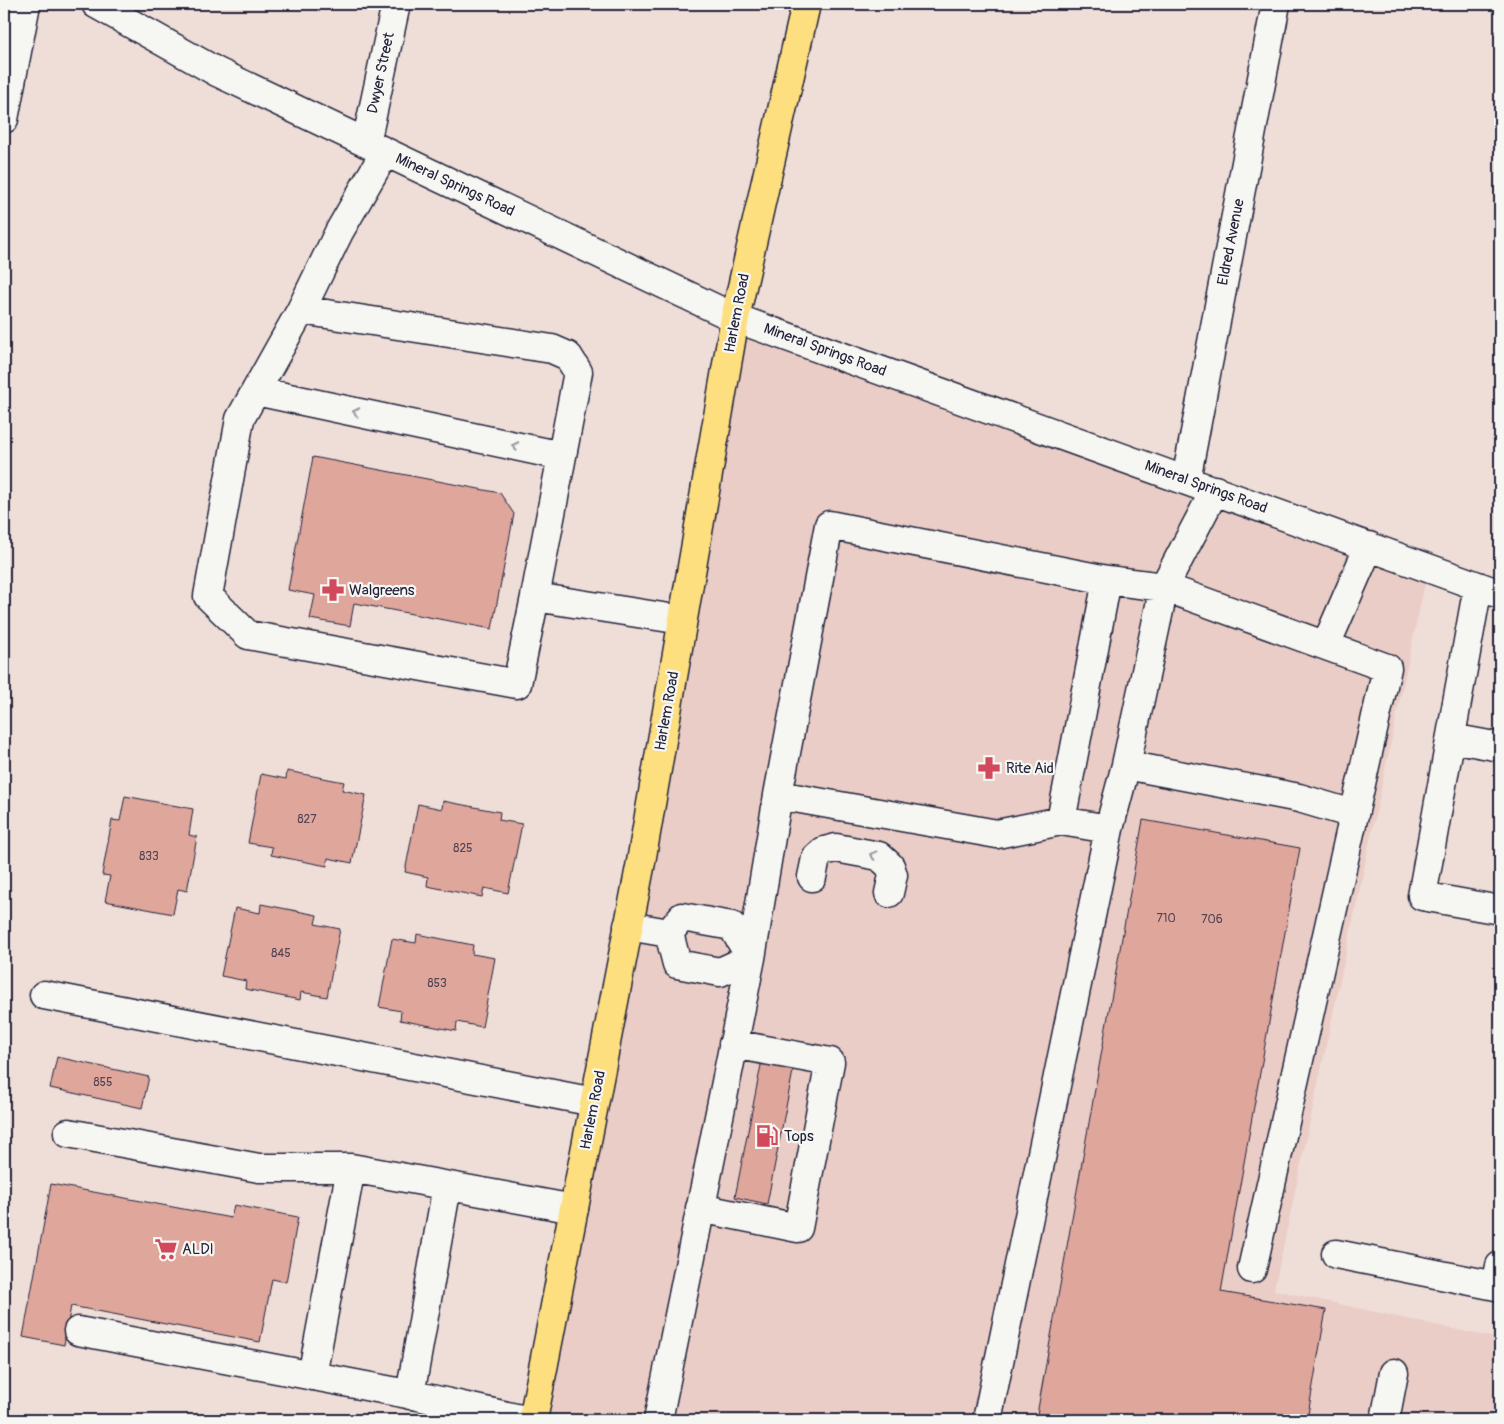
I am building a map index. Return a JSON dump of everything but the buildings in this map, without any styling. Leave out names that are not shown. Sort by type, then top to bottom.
[{"type":"main road","name":"Harlem Road","points":[[533,1420],[628,926],[735,318],[806,4]]},
{"type":"street","points":[[4,119],[26,4]]},
{"type":"street","name":"Mineral Springs Road","points":[[96,4],[217,72],[735,318],[1489,590]]},
{"type":"street","name":"Dwyer Street","points":[[396,4],[376,147],[339,232],[300,310],[240,419],[208,596],[248,635],[517,684],[535,597]]},
{"type":"street","name":"Eldred Avenue","points":[[1186,480],[1276,4]]},
{"type":"street","points":[[300,310],[552,349],[568,356],[578,372],[535,597],[682,620]]},
{"type":"street","points":[[256,391],[562,456]]},
{"type":"street","points":[[987,1420],[1109,830],[1126,765],[1164,588],[1215,490]]},
{"type":"street","points":[[658,1420],[751,958],[778,795],[829,525],[1107,580],[1164,588],[1387,668],[1252,1269]]},
{"type":"street","points":[[1326,645],[1369,546]]},
{"type":"street","points":[[1061,821],[1107,580]]},
{"type":"street","points":[[1489,590],[1451,738],[1422,896],[1500,910]]},
{"type":"street","points":[[1451,738],[1500,747]]},
{"type":"street","points":[[1126,765],[1299,798],[1353,814]]},
{"type":"street","points":[[778,795],[997,834],[1061,821],[1109,830]]},
{"type":"street","points":[[812,878],[816,858],[824,851],[836,848],[870,854],[879,856],[890,866],[893,874],[889,893]]},
{"type":"street","points":[[669,933],[682,917],[732,926],[751,958]]},
{"type":"street","points":[[628,926],[669,933]]},
{"type":"street","points":[[669,933],[676,964],[720,972],[751,958]]},
{"type":"street","points":[[44,995],[594,1102]]},
{"type":"street","points":[[700,1208],[798,1228],[830,1062],[734,1044]]},
{"type":"street","points":[[68,1133],[259,1168],[350,1168],[574,1208]]},
{"type":"street","points":[[312,1376],[350,1168]]},
{"type":"street","points":[[410,1394],[447,1186]]},
{"type":"street","points":[[1336,1254],[1496,1286],[1500,1266]]},
{"type":"street","points":[[78,1331],[410,1394],[524,1420]]},
{"type":"street","points":[[1386,1420],[1394,1373]]},
{"type":"shaded area","points":[[744,331],[1426,578],[1274,1290],[1500,1339],[1500,1386],[1494,1420],[543,1420]]},
{"type":"place","name":"Walgreens","points":[[333,590]]},
{"type":"place","name":"Rite Aid","points":[[989,768]]},
{"type":"place","name":"Tops","points":[[767,1136]]},
{"type":"place","name":"ALDI","points":[[166,1249]]}]
